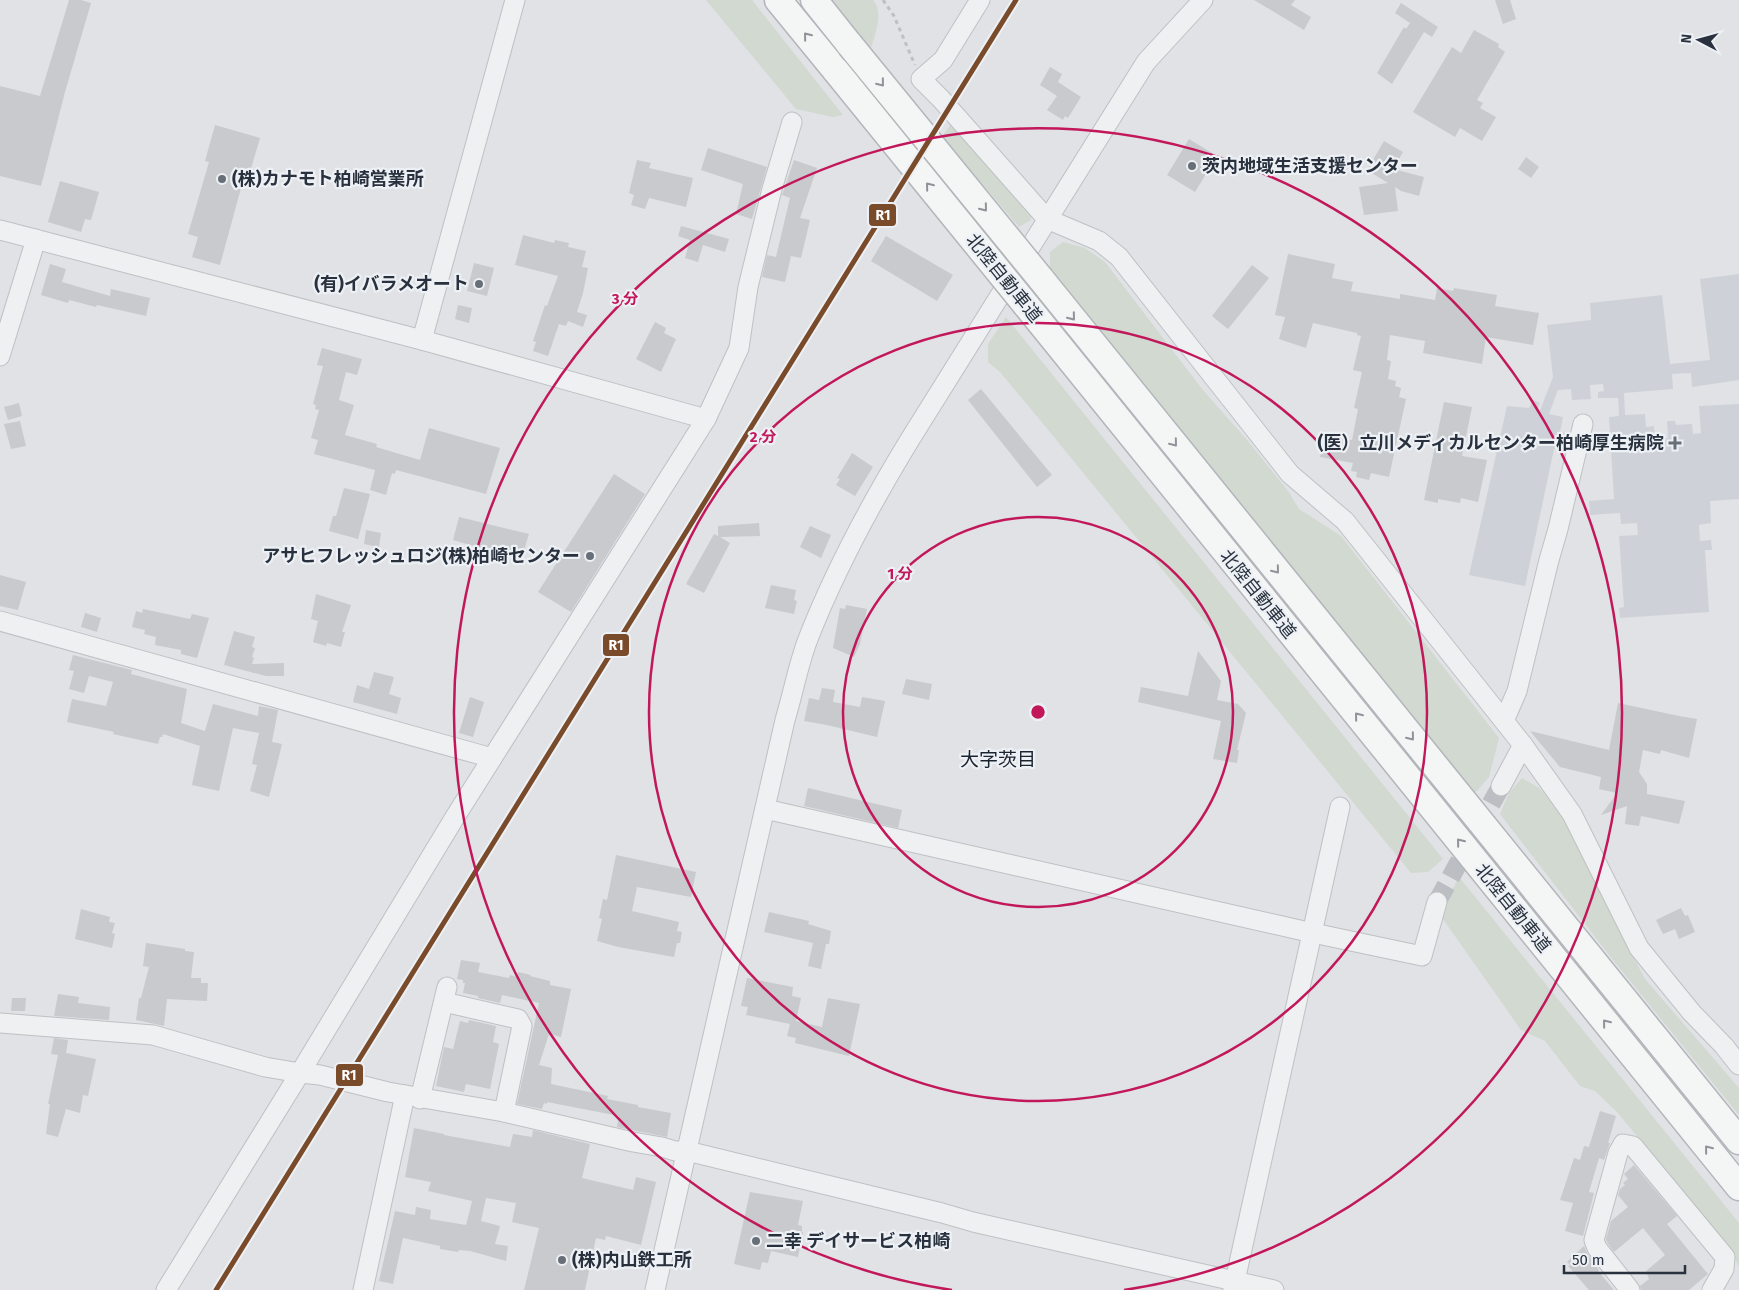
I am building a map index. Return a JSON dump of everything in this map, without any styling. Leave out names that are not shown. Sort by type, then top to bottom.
[{"type":"highway","name":"北陸自動車道","points":[[778,0],[1739,1187]]},
{"type":"highway","name":"北陸自動車道","points":[[814,0],[1739,1141]]},
{"type":"street","points":[[422,340],[515,0]]},
{"type":"street","points":[[980,0],[943,60],[921,78],[1047,219],[1098,241],[1119,257],[1290,474],[1345,521],[1524,745],[1572,814],[1639,948],[1692,1013],[1724,1046],[1739,1065]]},
{"type":"street","points":[[655,1290],[785,720],[808,641],[841,562],[874,500],[1146,62],[1203,0]]},
{"type":"street","points":[[166,1290],[492,758],[706,418],[739,348],[748,287],[772,190],[792,122]]},
{"type":"street","points":[[0,230],[422,340],[706,418]]},
{"type":"street","points":[[0,356],[36,239]]},
{"type":"street","points":[[1504,721],[1517,691],[1583,424]]},
{"type":"street","points":[[0,621],[492,758]]},
{"type":"street","points":[[1501,786],[1524,745]]},
{"type":"street","points":[[1234,1286],[1340,808]]},
{"type":"street","points":[[765,809],[1422,956],[1437,902]]},
{"type":"street","points":[[363,1290],[412,1097],[446,994],[518,1018],[522,1026],[504,1112]]},
{"type":"street","points":[[0,1024],[16,1023],[153,1034],[265,1067],[300,1074],[320,1075],[412,1097],[504,1112],[633,1142],[675,1151],[686,1151],[1234,1286],[1274,1290]]},
{"type":"street","points":[[1630,1290],[1597,1248],[1594,1240],[1618,1153],[1624,1144],[1633,1146],[1725,1258],[1724,1269],[1712,1290]]},
{"type":"path","points":[[884,0],[894,16],[921,78]]},
{"type":"shaded area","points":[[706,0],[752,0],[843,115],[833,117],[796,109]]},
{"type":"shaded area","points":[[832,0],[873,0],[878,11],[878,17],[871,48]]},
{"type":"shaded area","points":[[955,118],[1030,209],[1031,220],[1019,227],[942,137]]},
{"type":"shaded area","points":[[1063,242],[1085,248],[1105,262],[1202,389],[1247,440],[1288,491],[1299,509],[1341,536],[1499,738],[1489,777],[1475,793],[1050,269],[1050,252]]},
{"type":"shaded area","name":"(医）立川メディカルセンター柏崎厚生病院","points":[[1739,274],[1739,380],[1692,387],[1691,373],[1672,374],[1673,389],[1624,393],[1625,415],[1645,414],[1646,427],[1654,426],[1655,439],[1668,438],[1667,421],[1675,421],[1676,425],[1692,424],[1693,434],[1701,433],[1699,406],[1739,404],[1739,499],[1710,501],[1711,523],[1699,525],[1700,541],[1711,540],[1712,550],[1705,550],[1709,612],[1620,618],[1619,608],[1624,607],[1619,536],[1638,535],[1637,523],[1621,524],[1620,513],[1590,515],[1589,501],[1614,499],[1609,417],[1619,416],[1618,398],[1598,398],[1598,392],[1604,391],[1603,384],[1590,385],[1591,399],[1572,400],[1571,389],[1558,390],[1549,414],[1563,417],[1560,432],[1566,433],[1563,451],[1554,449],[1525,586],[1469,575],[1507,406],[1529,408],[1533,400],[1540,403],[1537,411],[1539,413],[1553,377],[1547,325],[1591,320],[1590,303],[1662,295],[1670,364],[1710,360],[1700,279]]},
{"type":"shaded area","points":[[1006,317],[1443,859],[1428,872],[1411,873],[1040,420],[1000,372],[988,362],[988,344]]},
{"type":"shaded area","points":[[1522,778],[1539,788],[1567,818],[1595,871],[1624,940],[1645,979],[1739,1088],[1739,1115],[1609,955],[1500,814],[1509,793]]},
{"type":"shaded area","points":[[1459,877],[1739,1223],[1739,1267],[1730,1248],[1617,1112],[1595,1091],[1580,1086],[1545,1041],[1521,1030],[1443,919],[1445,904]]},
{"type":"building","points":[[69,0],[81,0],[91,3],[65,92],[41,186],[0,176],[0,86],[40,96]]},
{"type":"building","points":[[1254,0],[1295,0],[1291,5],[1311,17],[1304,30]]},
{"type":"building","points":[[1495,0],[1510,0],[1516,19],[1503,24]]},
{"type":"building","points":[[1401,3],[1438,27],[1432,37],[1424,32],[1392,84],[1377,73],[1404,27],[1406,29],[1410,23],[1395,13]]},
{"type":"building","points":[[1474,30],[1499,44],[1498,47],[1505,52],[1477,100],[1483,103],[1480,108],[1496,117],[1482,141],[1460,128],[1455,137],[1413,112],[1452,47],[1461,53]]},
{"type":"building","points":[[1050,67],[1062,74],[1058,82],[1081,97],[1068,118],[1065,116],[1063,120],[1047,110],[1057,96],[1040,85]]},
{"type":"building","name":"(株)カナモト柏崎営業所","points":[[215,125],[260,138],[250,172],[246,170],[220,265],[192,257],[198,237],[188,234],[209,162],[205,161]]},
{"type":"building","name":"茨内地域生活支援センター","points":[[1189,139],[1217,156],[1195,192],[1167,175]]},
{"type":"building","points":[[1384,141],[1403,152],[1393,169],[1424,177],[1419,196],[1401,191],[1395,187],[1398,211],[1364,215],[1359,187],[1388,183],[1367,170]]},
{"type":"building","points":[[708,148],[767,167],[752,219],[736,214],[743,184],[701,170]]},
{"type":"building","points":[[1526,157],[1539,167],[1531,178],[1518,169]]},
{"type":"building","points":[[637,160],[651,163],[649,168],[693,178],[686,207],[649,198],[645,209],[631,205],[634,195],[629,193]]},
{"type":"building","points":[[794,160],[817,168],[800,218],[810,220],[801,258],[791,256],[785,282],[762,277],[767,255],[776,257],[790,198],[782,195]]},
{"type":"building","points":[[60,181],[99,192],[91,220],[85,219],[81,232],[48,222]]},
{"type":"building","points":[[681,226],[729,239],[725,252],[703,245],[698,262],[685,258],[690,240],[678,236]]},
{"type":"building","points":[[523,235],[554,243],[555,240],[569,243],[568,247],[586,251],[582,267],[588,268],[577,312],[587,315],[583,327],[568,321],[566,326],[559,324],[548,356],[533,351],[536,342],[533,341],[545,305],[547,306],[558,276],[515,265]]},
{"type":"building","points":[[886,236],[953,275],[937,301],[871,261]]},
{"type":"building","points":[[1288,254],[1335,264],[1332,278],[1353,282],[1351,291],[1400,299],[1400,294],[1435,300],[1437,288],[1453,291],[1454,288],[1497,295],[1495,306],[1539,313],[1533,345],[1486,337],[1482,364],[1423,353],[1425,341],[1390,335],[1387,360],[1391,361],[1388,379],[1396,381],[1395,386],[1401,388],[1399,397],[1406,399],[1389,477],[1371,473],[1369,480],[1356,477],[1357,472],[1351,471],[1353,463],[1320,457],[1324,435],[1352,440],[1358,409],[1354,408],[1362,372],[1353,370],[1361,336],[1357,335],[1357,333],[1313,323],[1306,348],[1279,339],[1285,317],[1275,315]]},
{"type":"building","name":"(有)イバラメオート","points":[[474,263],[494,268],[487,296],[467,291]]},
{"type":"building","points":[[50,264],[66,269],[62,282],[110,296],[111,289],[150,298],[146,316],[69,300],[68,303],[41,295]]},
{"type":"building","points":[[1252,265],[1269,278],[1228,329],[1212,316]]},
{"type":"building","points":[[458,305],[472,308],[469,323],[455,319]]},
{"type":"building","points":[[655,322],[666,328],[664,333],[676,339],[661,372],[636,359]]},
{"type":"building","points":[[322,348],[362,359],[357,375],[346,372],[339,400],[354,405],[345,435],[377,444],[376,447],[420,460],[429,428],[500,448],[486,494],[396,470],[395,474],[392,473],[386,495],[370,490],[375,470],[314,454],[318,440],[311,438],[319,410],[315,409],[316,405],[313,404],[323,366],[317,365]]},
{"type":"building","points":[[981,389],[1052,475],[1037,487],[968,400]]},
{"type":"building","points":[[1444,402],[1472,407],[1462,456],[1487,460],[1478,502],[1461,498],[1460,503],[1438,499],[1438,503],[1424,500]]},
{"type":"building","points":[[19,403],[22,416],[8,420],[4,407]]},
{"type":"building","points":[[20,421],[26,446],[11,449],[4,424]]},
{"type":"building","points":[[852,453],[873,467],[855,496],[836,485],[840,479],[837,478]]},
{"type":"building","name":"アサヒフレッシュロジ(株)柏崎センター","points":[[614,474],[645,494],[571,612],[538,592]]},
{"type":"building","points":[[344,488],[370,494],[358,539],[329,531],[333,516],[336,516]]},
{"type":"building","points":[[459,517],[529,534],[521,560],[453,540]]},
{"type":"building","points":[[759,523],[760,536],[720,537],[730,543],[704,593],[686,584],[714,534],[718,536],[718,526]]},
{"type":"building","points":[[810,526],[831,535],[821,558],[800,547]]},
{"type":"building","points":[[366,530],[381,533],[379,547],[364,544]]},
{"type":"building","points":[[0,575],[26,582],[18,610],[0,606]]},
{"type":"building","points":[[771,585],[796,590],[794,600],[797,601],[794,614],[765,608]]},
{"type":"building","points":[[316,594],[351,605],[342,632],[345,632],[341,647],[327,643],[326,646],[313,642],[318,621],[311,619]]},
{"type":"building","points":[[846,605],[867,609],[860,644],[854,657],[833,648],[840,608],[845,609]]},
{"type":"building","points":[[143,609],[190,619],[192,614],[209,618],[197,658],[181,654],[181,650],[155,645],[156,637],[144,634],[145,630],[132,627],[136,611],[142,613]]},
{"type":"building","points":[[85,613],[101,618],[97,632],[81,627]]},
{"type":"building","points":[[234,631],[255,637],[252,647],[255,648],[252,664],[284,663],[284,676],[266,676],[224,665]]},
{"type":"building","points":[[1198,651],[1221,681],[1217,700],[1238,704],[1246,713],[1237,750],[1239,750],[1237,763],[1213,759],[1221,721],[1138,702],[1141,687],[1188,696]]},
{"type":"building","points":[[73,655],[132,670],[131,674],[187,689],[181,723],[205,731],[213,704],[258,716],[259,706],[278,710],[272,742],[282,744],[269,797],[250,791],[257,765],[252,764],[259,733],[233,728],[219,791],[192,785],[200,746],[163,734],[158,744],[67,722],[72,699],[106,706],[113,682],[89,676],[84,693],[69,689],[74,671],[69,670]]},
{"type":"building","points":[[374,672],[394,677],[389,694],[401,698],[397,714],[353,702],[357,685],[369,689]]},
{"type":"building","points":[[906,679],[932,684],[929,700],[902,694]]},
{"type":"building","points":[[822,688],[835,690],[833,702],[860,707],[862,697],[885,701],[877,737],[804,721],[809,698],[819,700]]},
{"type":"building","points":[[470,697],[484,702],[473,737],[459,733]]},
{"type":"building","points":[[1618,703],[1697,719],[1689,758],[1661,750],[1660,754],[1643,750],[1639,772],[1647,784],[1647,794],[1685,801],[1679,824],[1641,816],[1639,826],[1625,824],[1627,806],[1601,815],[1617,793],[1599,789],[1601,777],[1560,767],[1530,731],[1609,750]]},
{"type":"building","points":[[808,788],[902,810],[898,828],[804,806]]},
{"type":"building","points":[[616,855],[696,872],[691,897],[637,887],[632,911],[679,922],[677,931],[682,932],[674,957],[618,947],[597,941],[602,919],[599,918],[603,899],[607,900]]},
{"type":"building","points":[[1681,908],[1685,916],[1688,915],[1695,932],[1679,939],[1675,929],[1663,934],[1656,920]]},
{"type":"building","points":[[81,909],[110,917],[109,922],[115,923],[112,933],[115,934],[112,948],[75,939]]},
{"type":"building","points":[[769,912],[809,921],[808,924],[831,931],[829,944],[826,944],[821,969],[808,966],[813,943],[764,932]]},
{"type":"building","points":[[146,943],[194,952],[191,978],[201,978],[201,983],[208,983],[207,1001],[167,999],[164,1026],[136,1020],[139,998],[141,998],[149,967],[143,966]]},
{"type":"building","points":[[461,960],[480,963],[478,972],[509,978],[510,975],[517,977],[518,972],[550,981],[550,985],[571,989],[561,1037],[549,1034],[539,1065],[552,1068],[551,1084],[608,1096],[607,1099],[638,1105],[638,1107],[671,1113],[667,1137],[617,1127],[619,1116],[547,1102],[547,1104],[544,1103],[542,1109],[517,1104],[539,1003],[502,995],[500,1003],[463,993],[465,983],[463,983],[463,980],[457,979]]},
{"type":"building","points":[[747,978],[793,987],[792,996],[801,998],[796,1021],[822,1027],[828,998],[860,1004],[849,1056],[795,1043],[796,1038],[787,1036],[790,1024],[746,1015],[748,1007],[741,1006]]},
{"type":"building","points":[[58,994],[79,997],[78,1003],[110,1007],[109,1020],[54,1016]]},
{"type":"building","points":[[12,998],[26,998],[25,1011],[11,1011]]},
{"type":"building","points":[[469,1020],[496,1026],[493,1042],[499,1044],[490,1089],[466,1084],[464,1092],[436,1086],[444,1047],[453,1049],[460,1021],[468,1023]]},
{"type":"building","points":[[54,1038],[68,1040],[66,1053],[96,1059],[88,1096],[83,1095],[80,1113],[66,1109],[58,1137],[46,1134],[50,1104],[48,1104],[58,1055],[51,1054]]},
{"type":"building","points":[[1600,1111],[1616,1116],[1604,1160],[1599,1158],[1589,1192],[1594,1193],[1583,1236],[1565,1231],[1573,1203],[1560,1200],[1574,1158],[1580,1160],[1584,1146],[1589,1147]]},
{"type":"building","points":[[414,1128],[510,1147],[513,1134],[532,1137],[533,1130],[590,1144],[582,1178],[633,1190],[636,1177],[656,1182],[641,1245],[606,1236],[605,1240],[596,1238],[585,1290],[524,1290],[539,1228],[512,1222],[516,1203],[486,1198],[481,1221],[500,1226],[495,1244],[508,1246],[506,1261],[470,1251],[459,1250],[458,1252],[440,1249],[440,1246],[403,1238],[393,1284],[379,1281],[395,1211],[415,1215],[416,1207],[431,1210],[430,1219],[466,1225],[472,1201],[428,1191],[431,1182],[405,1177]]},
{"type":"building","points":[[1634,1165],[1677,1216],[1667,1224],[1708,1274],[1689,1290],[1641,1290],[1640,1286],[1649,1279],[1646,1271],[1665,1255],[1643,1228],[1614,1252],[1607,1242],[1606,1239],[1611,1221],[1628,1207],[1618,1195],[1620,1189],[1625,1185],[1623,1183],[1628,1179],[1624,1174]]},
{"type":"building","name":"二幸 デイサービス柏崎","points":[[750,1192],[803,1201],[798,1225],[802,1226],[803,1232],[798,1257],[771,1251],[768,1263],[762,1262],[760,1270],[734,1264]]},
{"type":"building","points":[[1584,1246],[1598,1271],[1614,1290],[1589,1290],[1568,1266],[1570,1265],[1567,1262]]},
{"type":"tunnel","points":[[1437,902],[1501,786]]},
{"type":"transit line","name":"R1","points":[[216,1290],[1016,0]]},
{"type":"place","name":"茨内地域生活支援センター","points":[[1192,166]]},
{"type":"place","name":"(株)カナモト柏崎営業所","points":[[222,179]]},
{"type":"place","name":"(有)イバラメオート","points":[[479,284]]},
{"type":"place","name":"(医）立川メディカルセンター柏崎厚生病院","points":[[1675,443]]},
{"type":"place","name":"アサヒフレッシュロジ(株)柏崎センター","points":[[590,556]]},
{"type":"place","name":"二幸 デイサービス柏崎","points":[[756,1241]]},
{"type":"place","name":"(株)内山鉄工所","points":[[562,1260]]},
{"type":"district","name":"大字茨目","points":[[998,759]]}]
